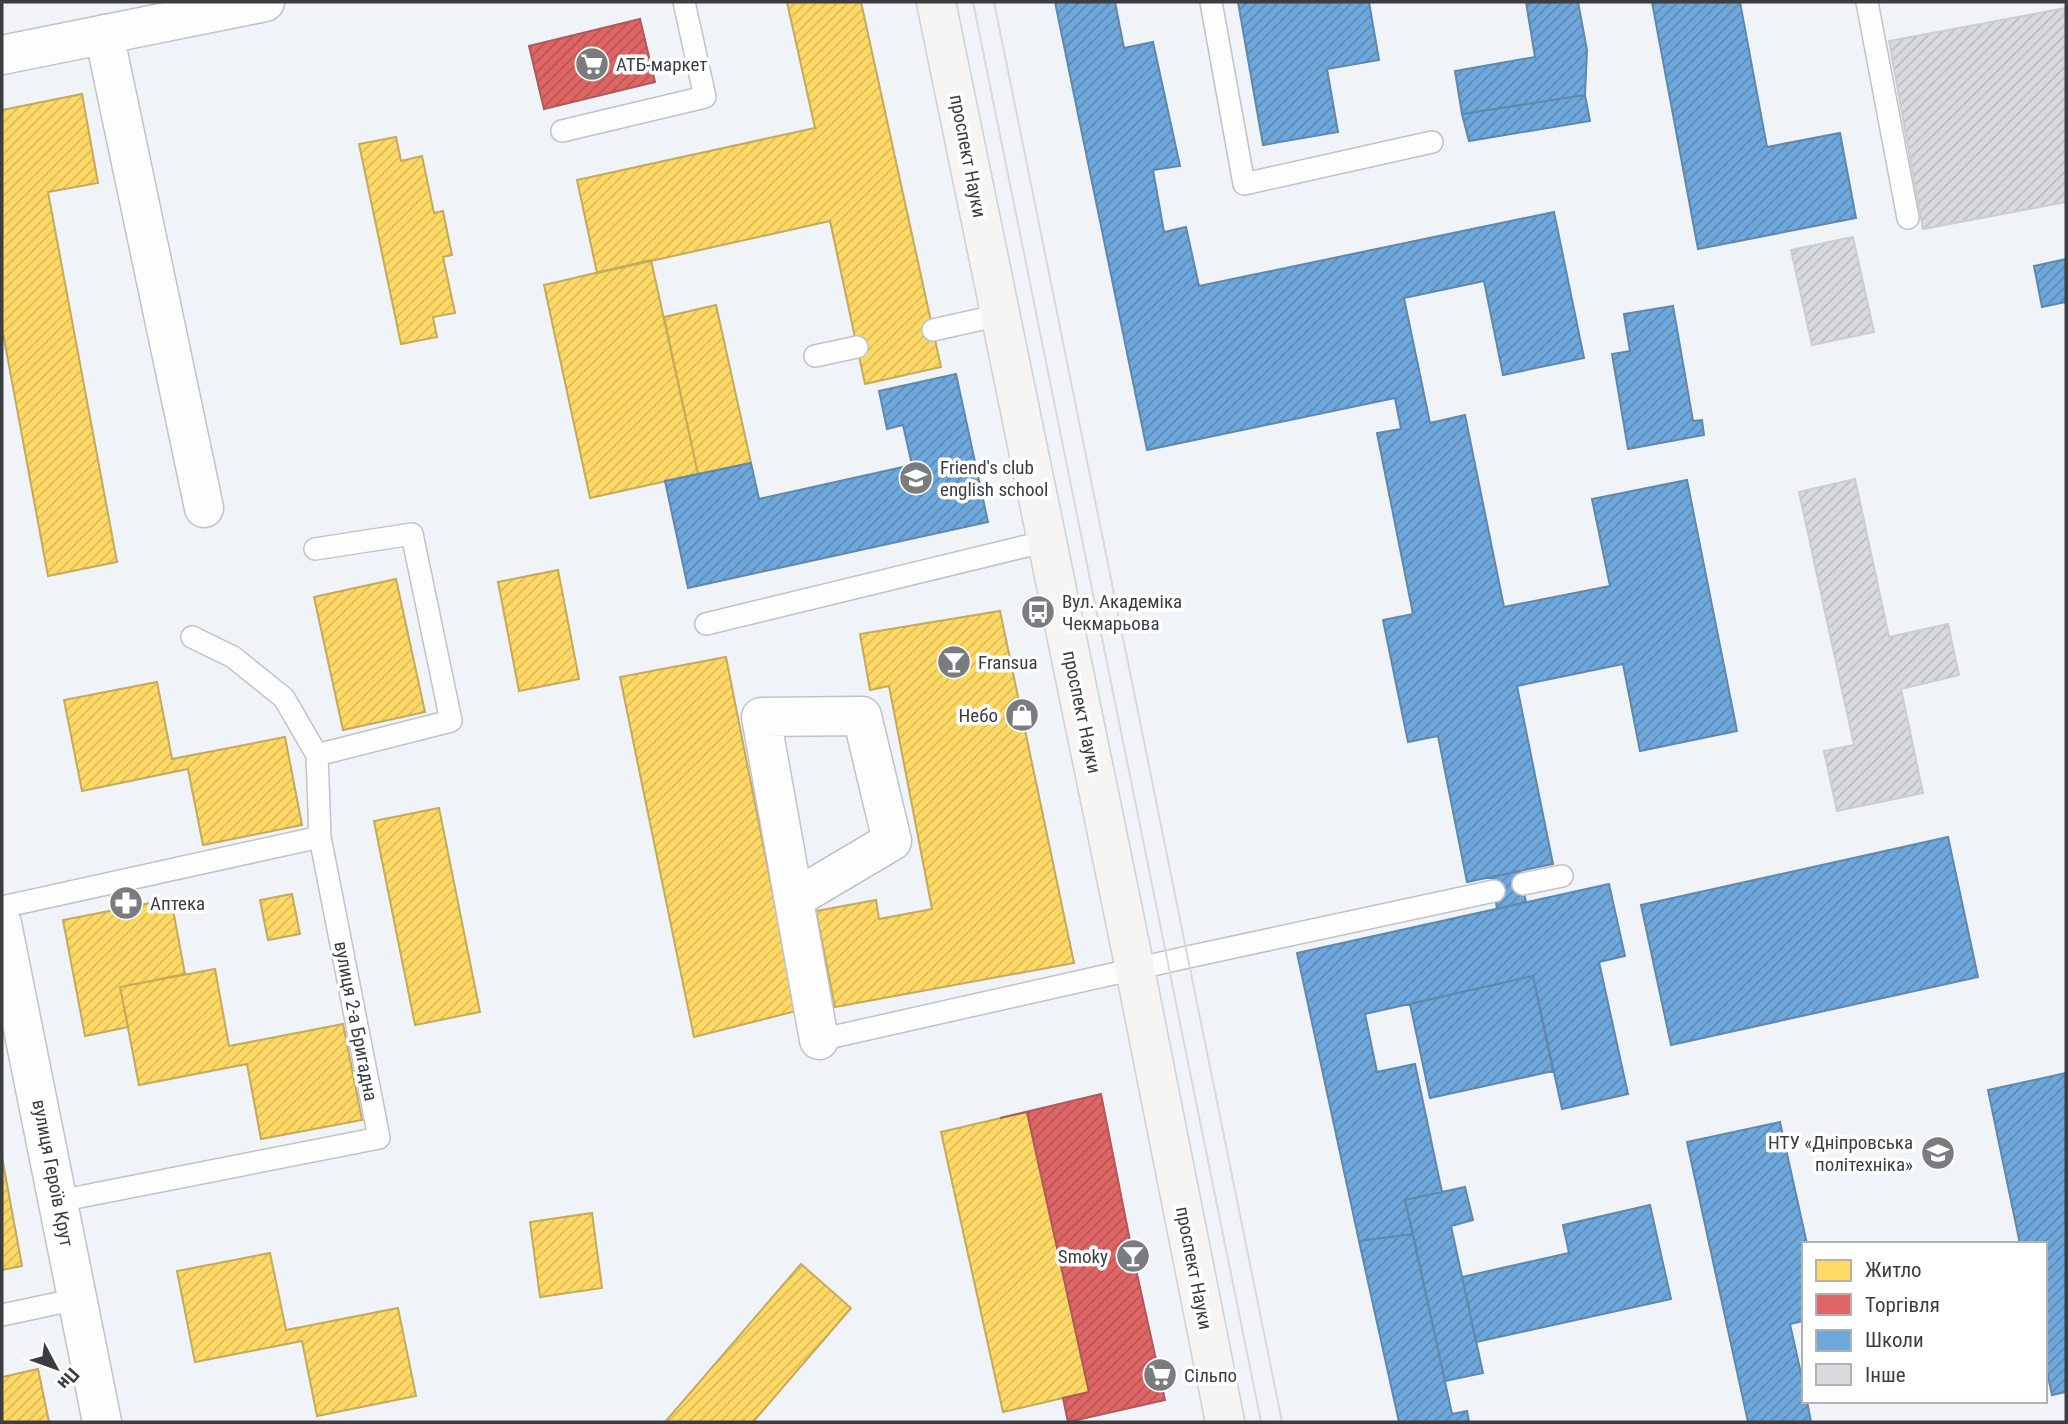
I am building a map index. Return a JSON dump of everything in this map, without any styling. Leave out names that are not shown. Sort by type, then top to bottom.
[{"type":"main road","name":"проспект Науки","points":[[936,2],[1135,969],[1225,1422]]},
{"type":"street","points":[[2,55],[265,2]]},
{"type":"street","points":[[104,34],[204,508]]},
{"type":"street","points":[[794,899],[891,841],[862,716],[761,718],[819,1040]]},
{"type":"street","name":"вулиця Героїв Крут","points":[[2,924],[102,1422]]},
{"type":"lane","points":[[562,131],[705,97],[684,2]]},
{"type":"lane","points":[[1211,2],[1244,184],[1432,142]]},
{"type":"lane","points":[[1867,2],[1908,218]]},
{"type":"lane","points":[[933,330],[1000,315]]},
{"type":"lane","points":[[815,356],[857,347]]},
{"type":"lane","points":[[315,549],[412,534],[451,720],[317,755]]},
{"type":"lane","points":[[706,624],[1047,541]]},
{"type":"lane","name":"вулиця 2-а Бригадна","points":[[59,1201],[379,1138],[320,837],[317,755],[284,698],[233,657],[192,637]]},
{"type":"lane","points":[[2,908],[320,837]]},
{"type":"lane","points":[[1523,884],[1562,876]]},
{"type":"lane","points":[[819,1040],[1494,891]]},
{"type":"lane","points":[[2,1315],[77,1299]]},
{"type":"building: Житло","points":[[787,2],[861,2],[941,367],[865,384],[830,221],[597,273],[577,180],[815,128]]},
{"type":"building: Житло","points":[[82,94],[98,183],[48,192],[117,562],[48,576],[2,328],[2,110]]},
{"type":"building: Житло","points":[[396,137],[401,161],[422,156],[434,213],[443,211],[452,255],[443,257],[455,313],[433,317],[437,337],[401,344],[359,144]]},
{"type":"building: Житло","points":[[651,260],[698,474],[590,498],[544,285]]},
{"type":"building: Житло","points":[[716,305],[751,463],[698,474],[664,317]]},
{"type":"building: Житло","points":[[558,570],[579,679],[519,691],[498,582]]},
{"type":"building: Житло","points":[[396,579],[425,712],[343,730],[314,597]]},
{"type":"building: Житло","points":[[1000,611],[1074,963],[835,1007],[816,911],[876,900],[879,919],[932,909],[889,686],[870,690],[860,634]]},
{"type":"building: Житло","points":[[726,657],[796,1011],[694,1037],[620,677]]},
{"type":"building: Житло","points":[[157,682],[172,759],[285,737],[302,825],[203,845],[188,769],[82,791],[64,700]]},
{"type":"building: Житло","points":[[439,808],[480,1012],[415,1025],[374,821]]},
{"type":"building: Житло","points":[[292,894],[300,934],[268,940],[260,900]]},
{"type":"building: Житло","points":[[171,899],[185,974],[120,987],[128,1027],[85,1036],[63,920]]},
{"type":"building: Житло","points":[[215,969],[229,1046],[343,1024],[362,1120],[261,1139],[247,1064],[139,1085],[120,987]]},
{"type":"building: Житло","points":[[1027,1112],[1089,1392],[1003,1412],[941,1132]]},
{"type":"building: Житло","points":[[2,1157],[22,1266],[2,1270]]},
{"type":"building: Житло","points":[[592,1213],[602,1288],[540,1297],[530,1222]]},
{"type":"building: Житло","points":[[270,1253],[286,1330],[398,1308],[416,1396],[317,1416],[302,1341],[195,1362],[177,1271]]},
{"type":"building: Житло","points":[[801,1264],[851,1308],[753,1422],[665,1422]]},
{"type":"building: Житло","points":[[38,1369],[49,1422],[2,1422],[2,1377]]},
{"type":"building: Торгівля","name":"АТБ-маркет","points":[[640,19],[655,82],[544,109],[529,46]]},
{"type":"building: Торгівля","points":[[1101,1094],[1165,1400],[1068,1422],[1063,1398],[1089,1392],[1027,1112],[1000,1118]]},
{"type":"building: Школи","points":[[1055,2],[1115,2],[1124,48],[1153,42],[1180,166],[1153,170],[1164,232],[1186,227],[1199,286],[1554,212],[1584,358],[1503,375],[1484,281],[1404,298],[1430,423],[1465,415],[1504,607],[1610,586],[1592,499],[1687,480],[1737,731],[1640,751],[1623,664],[1517,686],[1553,864],[1467,882],[1438,736],[1408,742],[1383,620],[1413,614],[1377,433],[1401,429],[1395,398],[1147,450]]},
{"type":"building: Школи","points":[[1238,2],[1369,2],[1379,60],[1327,69],[1338,132],[1263,145]]},
{"type":"building: Школи","points":[[1526,2],[1578,2],[1587,50],[1585,95],[1462,114],[1455,71],[1535,57]]},
{"type":"building: Школи","points":[[1652,2],[1740,2],[1767,147],[1840,133],[1856,218],[1698,249]]},
{"type":"building: Школи","points":[[1585,95],[1590,121],[1469,141],[1462,114]]},
{"type":"building: Школи","points":[[2066,259],[2066,302],[2042,307],[2034,266]]},
{"type":"building: Школи","points":[[1673,306],[1693,421],[1702,420],[1704,435],[1628,449],[1612,354],[1630,351],[1624,314]]},
{"type":"building: Школи","name":"Friend's club english school","points":[[956,374],[988,522],[688,588],[665,481],[751,463],[759,499],[912,465],[903,425],[887,429],[879,391]]},
{"type":"building: Школи","points":[[1948,837],[1978,977],[1671,1045],[1641,905]]},
{"type":"building: Школи","points":[[1519,871],[1526,902],[1497,909],[1492,877]]},
{"type":"building: Школи","points":[[1609,884],[1625,956],[1599,962],[1628,1094],[1562,1109],[1533,976],[1365,1014],[1377,1072],[1415,1064],[1442,1192],[1405,1200],[1413,1234],[1359,1241],[1297,953]]},
{"type":"building: Школи","points":[[1533,976],[1553,1071],[1430,1098],[1410,1004]]},
{"type":"building: Школи","points":[[2066,1073],[2066,1392],[2052,1395],[2047,1372],[2047,1242],[2020,1242],[1988,1090]]},
{"type":"building: Школи","points":[[1780,1122],[1807,1242],[1802,1242],[1802,1321],[1790,1324],[1802,1378],[1802,1403],[1807,1403],[1811,1422],[1748,1422],[1687,1142]]},
{"type":"building: Школи","points":[[1465,1187],[1473,1220],[1451,1226],[1483,1373],[1445,1381],[1405,1200]]},
{"type":"building: Школи","points":[[1650,1205],[1671,1299],[1476,1342],[1462,1277],[1569,1253],[1563,1225]]},
{"type":"building: Школи","points":[[1413,1234],[1452,1414],[1467,1411],[1469,1422],[1399,1422],[1359,1241]]},
{"type":"building: Інше","points":[[2066,8],[2066,202],[1923,229],[1889,41]]},
{"type":"building: Інше","points":[[1853,237],[1874,332],[1812,345],[1791,250]]},
{"type":"building: Інше","points":[[1855,479],[1889,637],[1948,624],[1959,675],[1901,689],[1923,793],[1837,811],[1824,751],[1854,745],[1799,492]]},
{"type":"tram line","points":[[973,2],[1261,1422]]},
{"type":"tram line","points":[[994,2],[1282,1422]]},
{"type":"place","name":"АТБ-маркет","points":[[592,64]]},
{"type":"place","name":"Friend's club english school","points":[[916,478]]},
{"type":"place","name":"Вул. Академіка Чекмарьова","points":[[1038,612]]},
{"type":"place","name":"Fransua","points":[[954,662]]},
{"type":"place","name":"Небо","points":[[1022,715]]},
{"type":"place","name":"Аптека","points":[[126,903]]},
{"type":"place","name":"НТУ «Дніпровська політехніка»","points":[[1938,1153]]},
{"type":"place","name":"Smoky","points":[[1133,1256]]},
{"type":"place","name":"Сільпо","points":[[1160,1375]]}]
